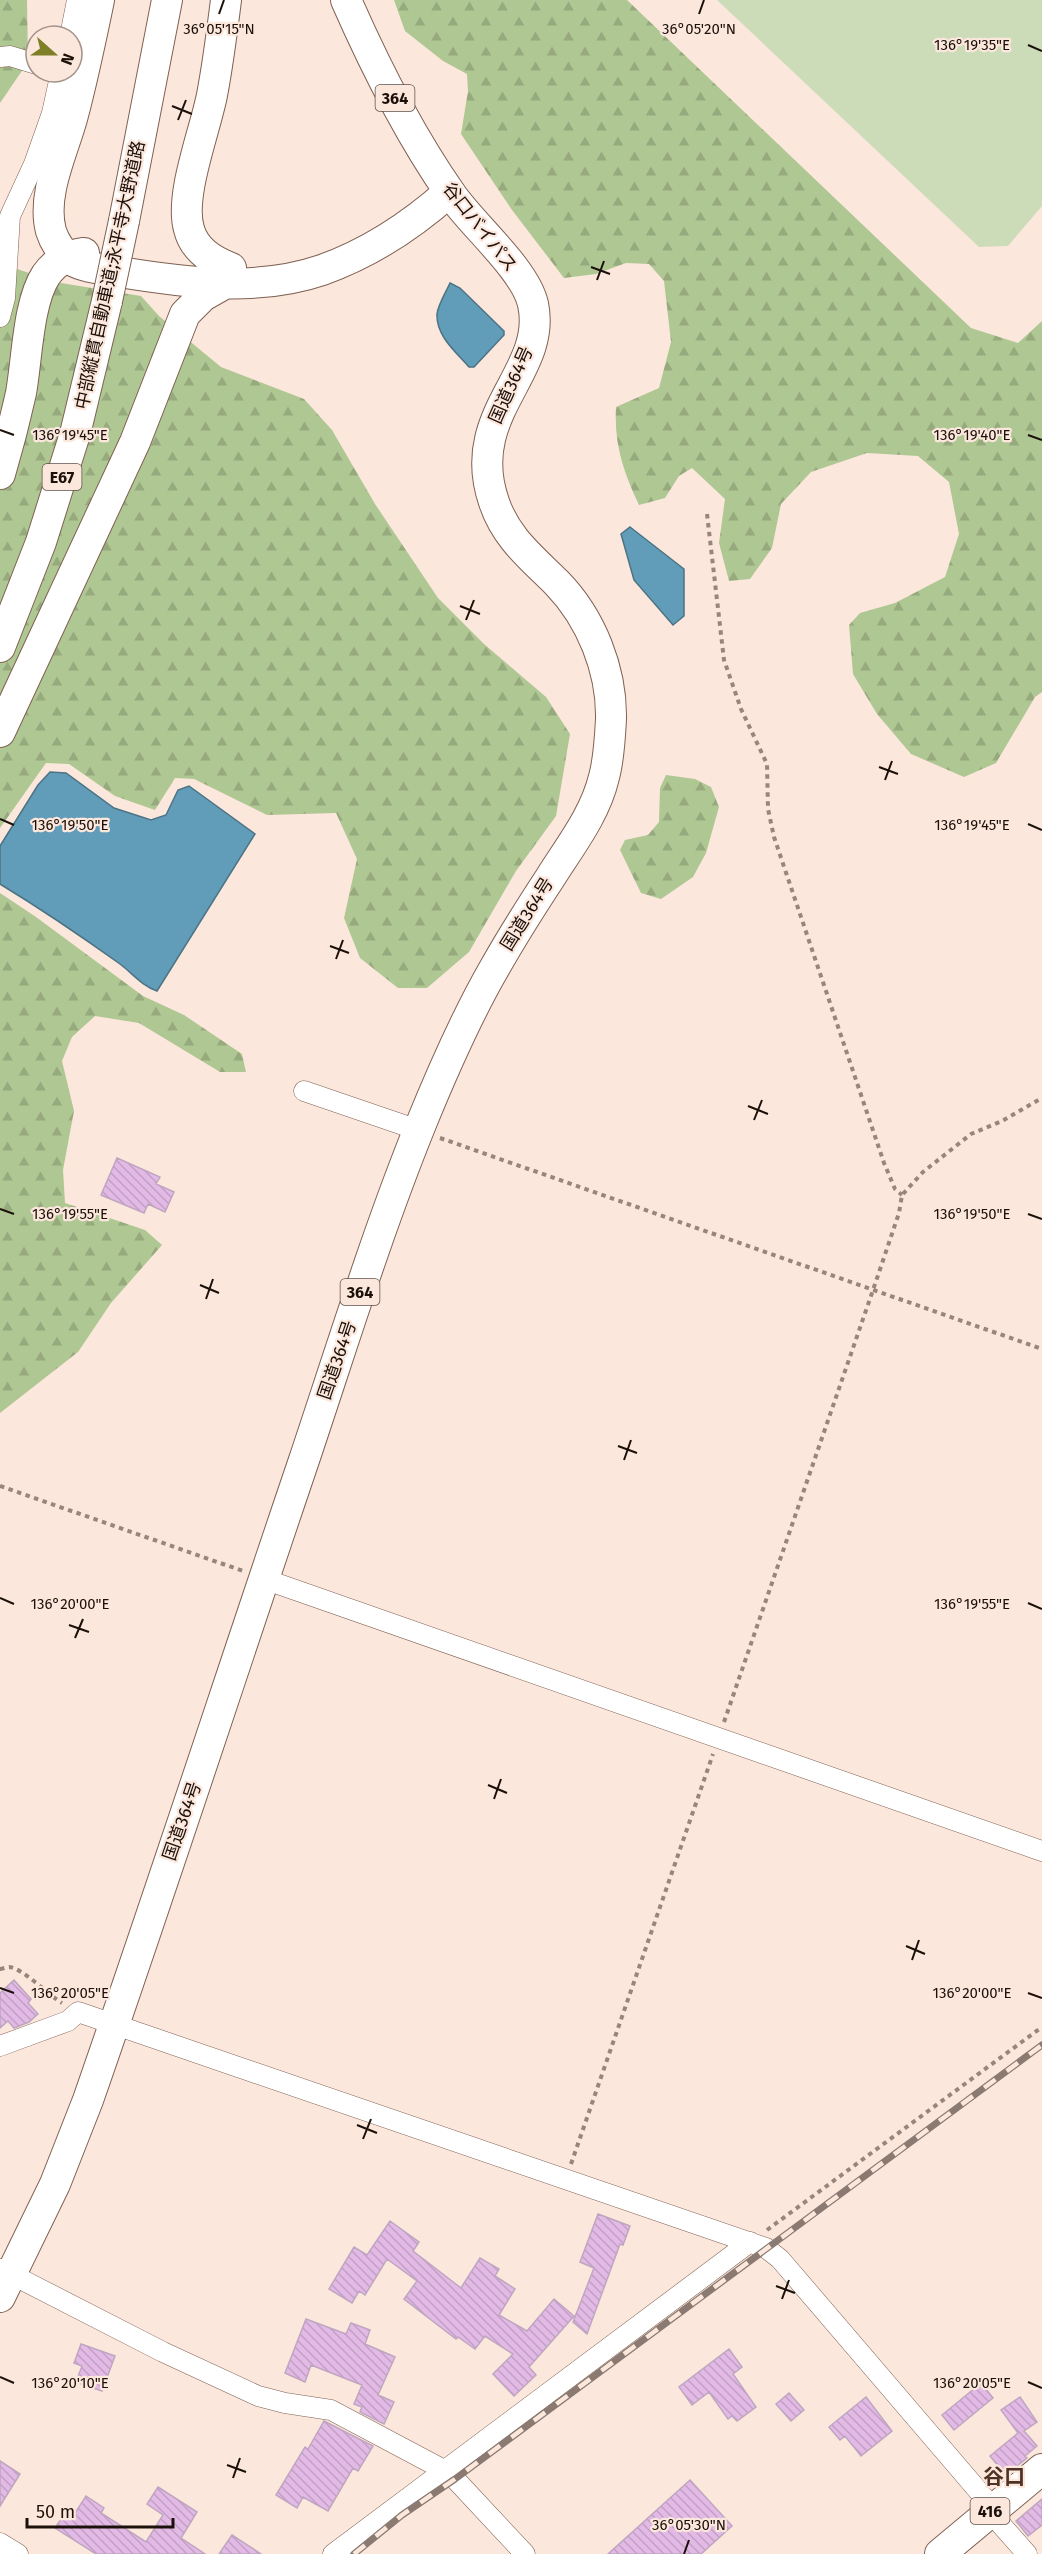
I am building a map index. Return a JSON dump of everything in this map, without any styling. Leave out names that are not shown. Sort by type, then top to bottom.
[{"type":"highway","points":[[66,256],[51,231],[50,207],[57,169],[80,88],[99,0]]},
{"type":"highway","name":"中部縦貫自動車道;永平寺大野道路","points":[[0,647],[41,542],[75,434],[124,221],[167,0]]},
{"type":"highway","points":[[226,0],[212,96],[186,205],[187,224],[194,243],[228,275]]},
{"type":"highway","name":"谷口バイパス","points":[[346,0],[384,79],[450,192],[526,286],[533,306],[534,330]]},
{"type":"highway","points":[[0,732],[135,442],[185,314],[228,275],[318,250],[450,192]]},
{"type":"highway","points":[[0,474],[21,392],[32,320],[40,287],[46,275],[66,256],[101,253],[228,275]]},
{"type":"highway","name":"国道364号","points":[[4,2280],[55,2184],[88,2100],[386,1218],[418,1130],[456,1043],[495,966],[577,838],[593,808],[604,778],[611,713],[607,678],[598,647],[581,613],[560,585],[525,554],[507,532],[487,482],[486,457],[490,432],[499,408],[528,354],[534,330]]},
{"type":"highway","name":"416","points":[[940,2554],[1042,2469]]},
{"type":"street","points":[[72,24],[77,0]]},
{"type":"street","points":[[0,57],[10,56],[24,60]]},
{"type":"street","points":[[0,317],[5,298],[10,216],[34,164],[52,113],[58,84]]},
{"type":"street","points":[[304,1091],[418,1130]]},
{"type":"street","points":[[264,1578],[1042,1851]]},
{"type":"street","points":[[0,2046],[68,2021],[78,2012],[766,2248],[780,2259],[1027,2554]]},
{"type":"street","points":[[333,2554],[750,2242]]},
{"type":"street","points":[[4,2280],[258,2396],[331,2410],[444,2470],[525,2554]]},
{"type":"street","points":[[0,2543],[18,2554]]},
{"type":"path","points":[[707,514],[724,660],[741,709],[767,764],[768,809],[774,837],[884,1163],[895,1189],[902,1195]]},
{"type":"path","points":[[566,2178],[873,1290],[899,1213],[902,1195],[923,1172],[971,1134],[1002,1122],[1042,1098]]},
{"type":"path","points":[[418,1130],[1042,1349]]},
{"type":"path","points":[[0,1486],[264,1578]]},
{"type":"path","points":[[0,1969],[10,1967],[17,1969],[48,1994],[78,2012]]},
{"type":"path","points":[[750,2242],[1042,2027]]},
{"type":"green space","points":[[0,0],[27,0],[27,24],[24,24],[24,68],[0,103]]},
{"type":"green space","points":[[394,0],[627,0],[971,328],[1018,343],[1042,321],[1042,692],[1035,697],[996,763],[964,777],[911,754],[877,714],[853,674],[849,625],[860,613],[895,603],[945,577],[959,534],[949,482],[918,456],[867,453],[811,472],[781,504],[772,548],[750,579],[729,581],[719,543],[725,499],[692,468],[679,476],[665,498],[639,505],[628,481],[618,445],[616,407],[659,388],[671,342],[664,281],[649,264],[626,263],[596,274],[564,278],[512,210],[461,134],[468,91],[467,74],[443,61],[405,31]]},
{"type":"green space","points":[[717,0],[1042,0],[1042,206],[1008,246],[979,247]]},
{"type":"green space","points":[[0,263],[55,282],[141,296],[159,316],[221,367],[304,399],[332,430],[375,504],[438,598],[484,644],[546,697],[570,734],[556,816],[516,871],[469,952],[427,988],[398,988],[360,958],[344,918],[357,859],[336,813],[267,815],[194,779],[175,778],[155,810],[115,796],[69,764],[46,763],[0,828]]},
{"type":"green space","points":[[666,775],[695,779],[711,787],[719,807],[706,853],[693,877],[661,899],[641,893],[620,850],[625,840],[648,835],[659,822],[660,788]]},
{"type":"green space","points":[[0,893],[143,996],[184,1015],[242,1054],[246,1072],[220,1072],[139,1023],[95,1016],[72,1037],[62,1061],[74,1111],[63,1170],[65,1203],[145,1230],[162,1245],[111,1303],[78,1352],[0,1413]]},
{"type":"water","points":[[450,283],[460,288],[504,331],[504,335],[474,367],[469,367],[448,343],[438,322],[439,307]]},
{"type":"water","points":[[630,527],[684,569],[684,616],[673,625],[634,580],[621,534]]},
{"type":"water","points":[[50,772],[66,773],[114,808],[151,820],[166,815],[178,790],[189,786],[255,834],[157,991],[142,983],[120,964],[76,933],[0,884],[0,846],[38,785]]},
{"type":"building","points":[[117,1158],[160,1177],[156,1184],[174,1192],[165,1212],[148,1204],[144,1213],[101,1195]]},
{"type":"building","points":[[14,1980],[31,1999],[28,2003],[38,2014],[29,2022],[14,2028],[8,2021],[0,2028],[0,1993]]},
{"type":"building","points":[[598,2214],[630,2226],[623,2245],[620,2244],[587,2334],[573,2322],[594,2268],[580,2262]]},
{"type":"building","points":[[390,2221],[419,2242],[413,2251],[461,2288],[480,2258],[499,2269],[495,2276],[515,2289],[499,2315],[527,2331],[554,2299],[574,2316],[529,2367],[536,2375],[514,2396],[493,2374],[513,2354],[485,2336],[475,2349],[458,2337],[456,2339],[404,2299],[417,2281],[387,2259],[365,2295],[359,2291],[352,2303],[329,2289],[354,2247],[367,2255]]},
{"type":"building","points":[[306,2319],[346,2334],[351,2323],[370,2330],[365,2344],[395,2357],[378,2395],[394,2402],[384,2424],[360,2412],[362,2407],[354,2404],[362,2385],[311,2365],[305,2382],[285,2373]]},
{"type":"building","points":[[81,2344],[115,2356],[102,2391],[76,2382],[82,2366],[74,2363]]},
{"type":"building","points":[[729,2349],[742,2367],[733,2374],[756,2407],[737,2421],[732,2416],[728,2419],[709,2392],[692,2405],[679,2387]]},
{"type":"building","points":[[981,2383],[993,2398],[954,2430],[942,2415]]},
{"type":"building","points":[[789,2393],[804,2410],[791,2421],[776,2404]]},
{"type":"building","points":[[866,2397],[892,2431],[861,2456],[845,2436],[840,2440],[829,2427]]},
{"type":"building","points":[[1020,2397],[1037,2422],[1024,2431],[1037,2446],[1025,2456],[1027,2458],[1006,2475],[990,2456],[1018,2433],[1001,2410]]},
{"type":"building","points":[[324,2421],[373,2446],[358,2471],[353,2468],[328,2511],[303,2497],[297,2508],[276,2495],[305,2447],[308,2449]]},
{"type":"building","points":[[0,2461],[20,2474],[0,2506]]},
{"type":"building","points":[[690,2480],[732,2526],[701,2554],[608,2554]]},
{"type":"building","points":[[158,2487],[197,2512],[181,2538],[205,2554],[96,2554],[55,2528],[65,2513],[72,2518],[86,2496],[104,2508],[101,2513],[146,2542],[163,2515],[147,2504]]},
{"type":"building","points":[[1042,2499],[1042,2525],[1028,2536],[1016,2521]]},
{"type":"building","points":[[232,2535],[261,2554],[219,2554]]},
{"type":"railway","points":[[354,2554],[402,2515],[455,2479],[1042,2045]]},
{"type":"district","name":"谷口","points":[[1004,2477]]}]
